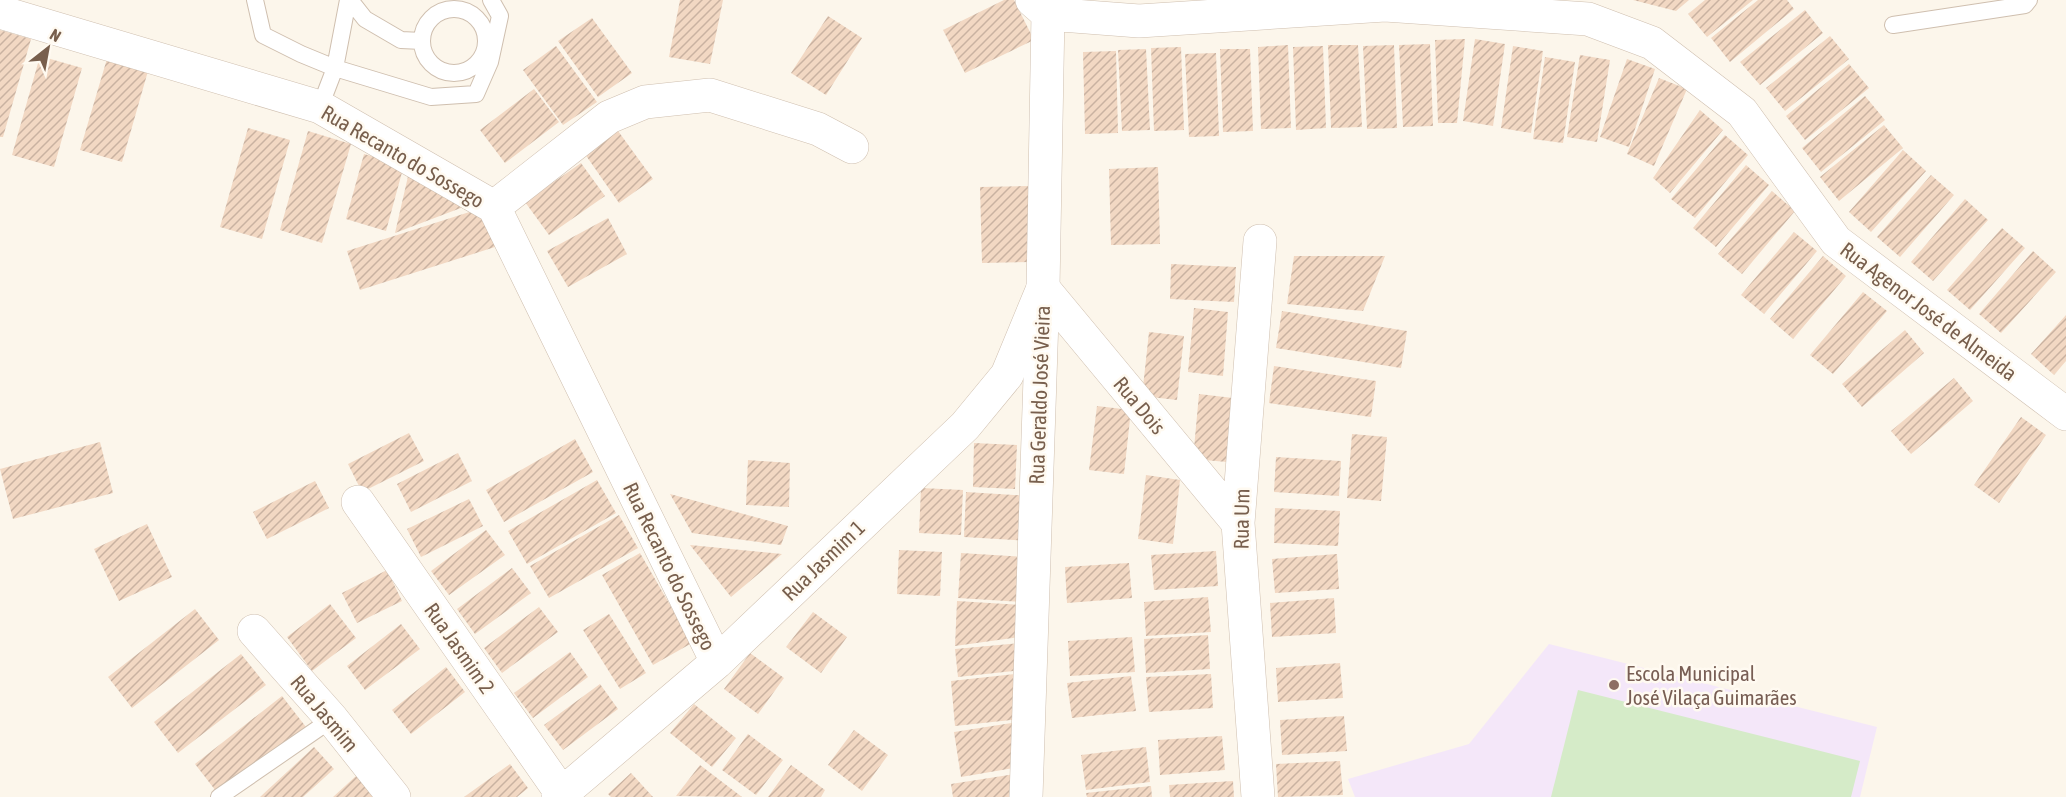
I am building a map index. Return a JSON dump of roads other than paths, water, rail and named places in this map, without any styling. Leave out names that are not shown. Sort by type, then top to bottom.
[{"type":"street","name":"Rua Agenor José de Almeida","points":[[1043,5],[1139,21],[1385,5],[1587,9],[1652,43],[1742,112],[1836,241],[2066,414]]},
{"type":"street","name":"Rua Geraldo José Vieira","points":[[1026,797],[1043,288],[1043,5]]},
{"type":"street","name":"Rua Recanto do Sossego","points":[[0,12],[321,107],[494,207],[717,662]]},
{"type":"street","points":[[494,207],[609,117],[645,102],[710,95],[818,129],[852,147]]},
{"type":"street","name":"Rua Um","points":[[1258,797],[1238,523],[1260,241]]},
{"type":"street","name":"Rua Dois","points":[[1043,288],[1238,523]]},
{"type":"street","name":"Rua Jasmim 1","points":[[560,795],[717,662],[964,426],[1007,375],[1043,288]]},
{"type":"street","name":"Rua Jasmim 2","points":[[358,502],[560,795]]},
{"type":"street","name":"Rua Jasmim","points":[[254,631],[332,720],[394,797]]},
{"type":"lane","points":[[255,0],[263,35],[335,68],[431,97],[476,94],[490,62],[500,16],[491,0]]},
{"type":"lane","points":[[321,107],[335,68],[349,0]]},
{"type":"lane","points":[[349,0],[365,19],[401,40],[422,41]]},
{"type":"lane","points":[[1893,25],[2025,5],[2029,0]]},
{"type":"lane","points":[[219,797],[332,720]]},
{"type":"place","name":"Escola Municipal José Vilaça Guimarães","points":[[1614,685]]}]
